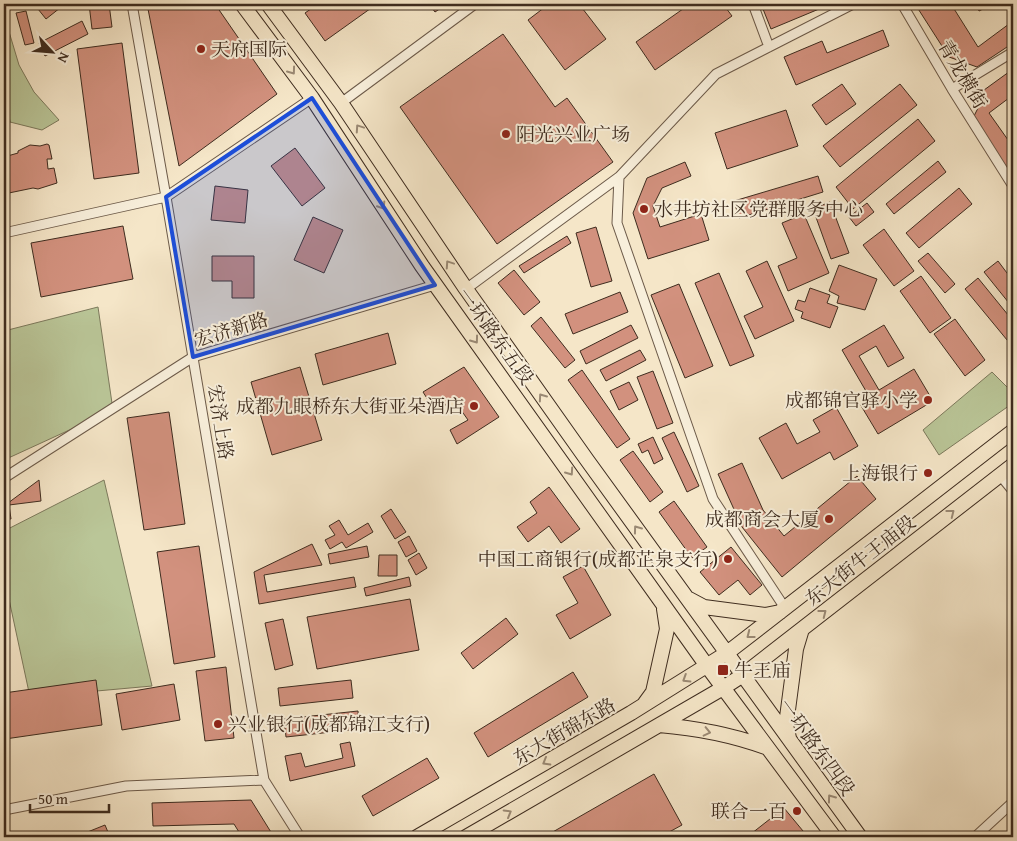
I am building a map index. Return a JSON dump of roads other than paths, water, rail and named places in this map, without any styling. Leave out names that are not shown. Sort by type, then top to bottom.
[{"type":"main road","name":"一环路东五段","points":[[242,4],[312,98],[435,284],[723,688]]},
{"type":"main road","name":"一环路东五段","points":[[268,4],[341,103],[466,289],[727,653]]},
{"type":"main road","name":"东大街牛王庙段","points":[[727,653],[1013,432]]},
{"type":"main road","name":"东大街牛王庙段","points":[[743,675],[1013,465]]},
{"type":"main road","points":[[687,598],[712,608],[766,615],[783,610]]},
{"type":"main road","points":[[644,705],[653,692],[667,629],[664,606]]},
{"type":"main road","points":[[790,741],[786,725],[796,649],[802,629]]},
{"type":"main road","name":"东大街锦东路","points":[[417,837],[644,705],[727,653]]},
{"type":"main road","name":"一环路东四段","points":[[727,653],[860,837]]},
{"type":"main road","points":[[466,837],[743,675]]},
{"type":"main road","points":[[723,688],[834,837]]},
{"type":"main road","points":[[659,725],[688,728],[749,741],[768,748]]},
{"type":"street","name":"宏济上路","points":[[132,4],[264,780],[300,837]]},
{"type":"street","points":[[341,103],[475,4]]},
{"type":"street","points":[[753,4],[768,47]]},
{"type":"street","points":[[466,289],[619,176],[716,74],[853,4]]},
{"type":"street","name":"青龙横街","points":[[902,4],[952,89],[1013,186]]},
{"type":"street","points":[[952,89],[1013,52]]},
{"type":"street","points":[[4,233],[166,197],[312,98]]},
{"type":"street","points":[[619,176],[617,223],[712,500],[783,610]]},
{"type":"street","name":"宏济新路","points":[[4,478],[193,357],[435,284]]},
{"type":"street","points":[[1000,475],[1013,490]]},
{"type":"street","points":[[4,810],[126,786],[264,780]]},
{"type":"street","points":[[975,837],[1013,802]]},
{"type":"place","name":"天府国际","points":[[201,49]]},
{"type":"place","name":"阳光兴业广场","points":[[506,134]]},
{"type":"place","name":"水井坊社区党群服务中心","points":[[644,209]]},
{"type":"place","name":"成都锦官驿小学","points":[[928,400]]},
{"type":"place","name":"成都九眼桥东大街亚朵酒店","points":[[474,406]]},
{"type":"place","name":"上海银行","points":[[928,473]]},
{"type":"place","name":"成都商会大厦","points":[[829,519]]},
{"type":"place","name":"中国工商银行(成都芷泉支行)","points":[[728,559]]},
{"type":"place","name":"牛王庙","points":[[723,670]]},
{"type":"place","name":"兴业银行(成都锦江支行)","points":[[218,724]]},
{"type":"place","name":"联合一百","points":[[797,811]]}]
